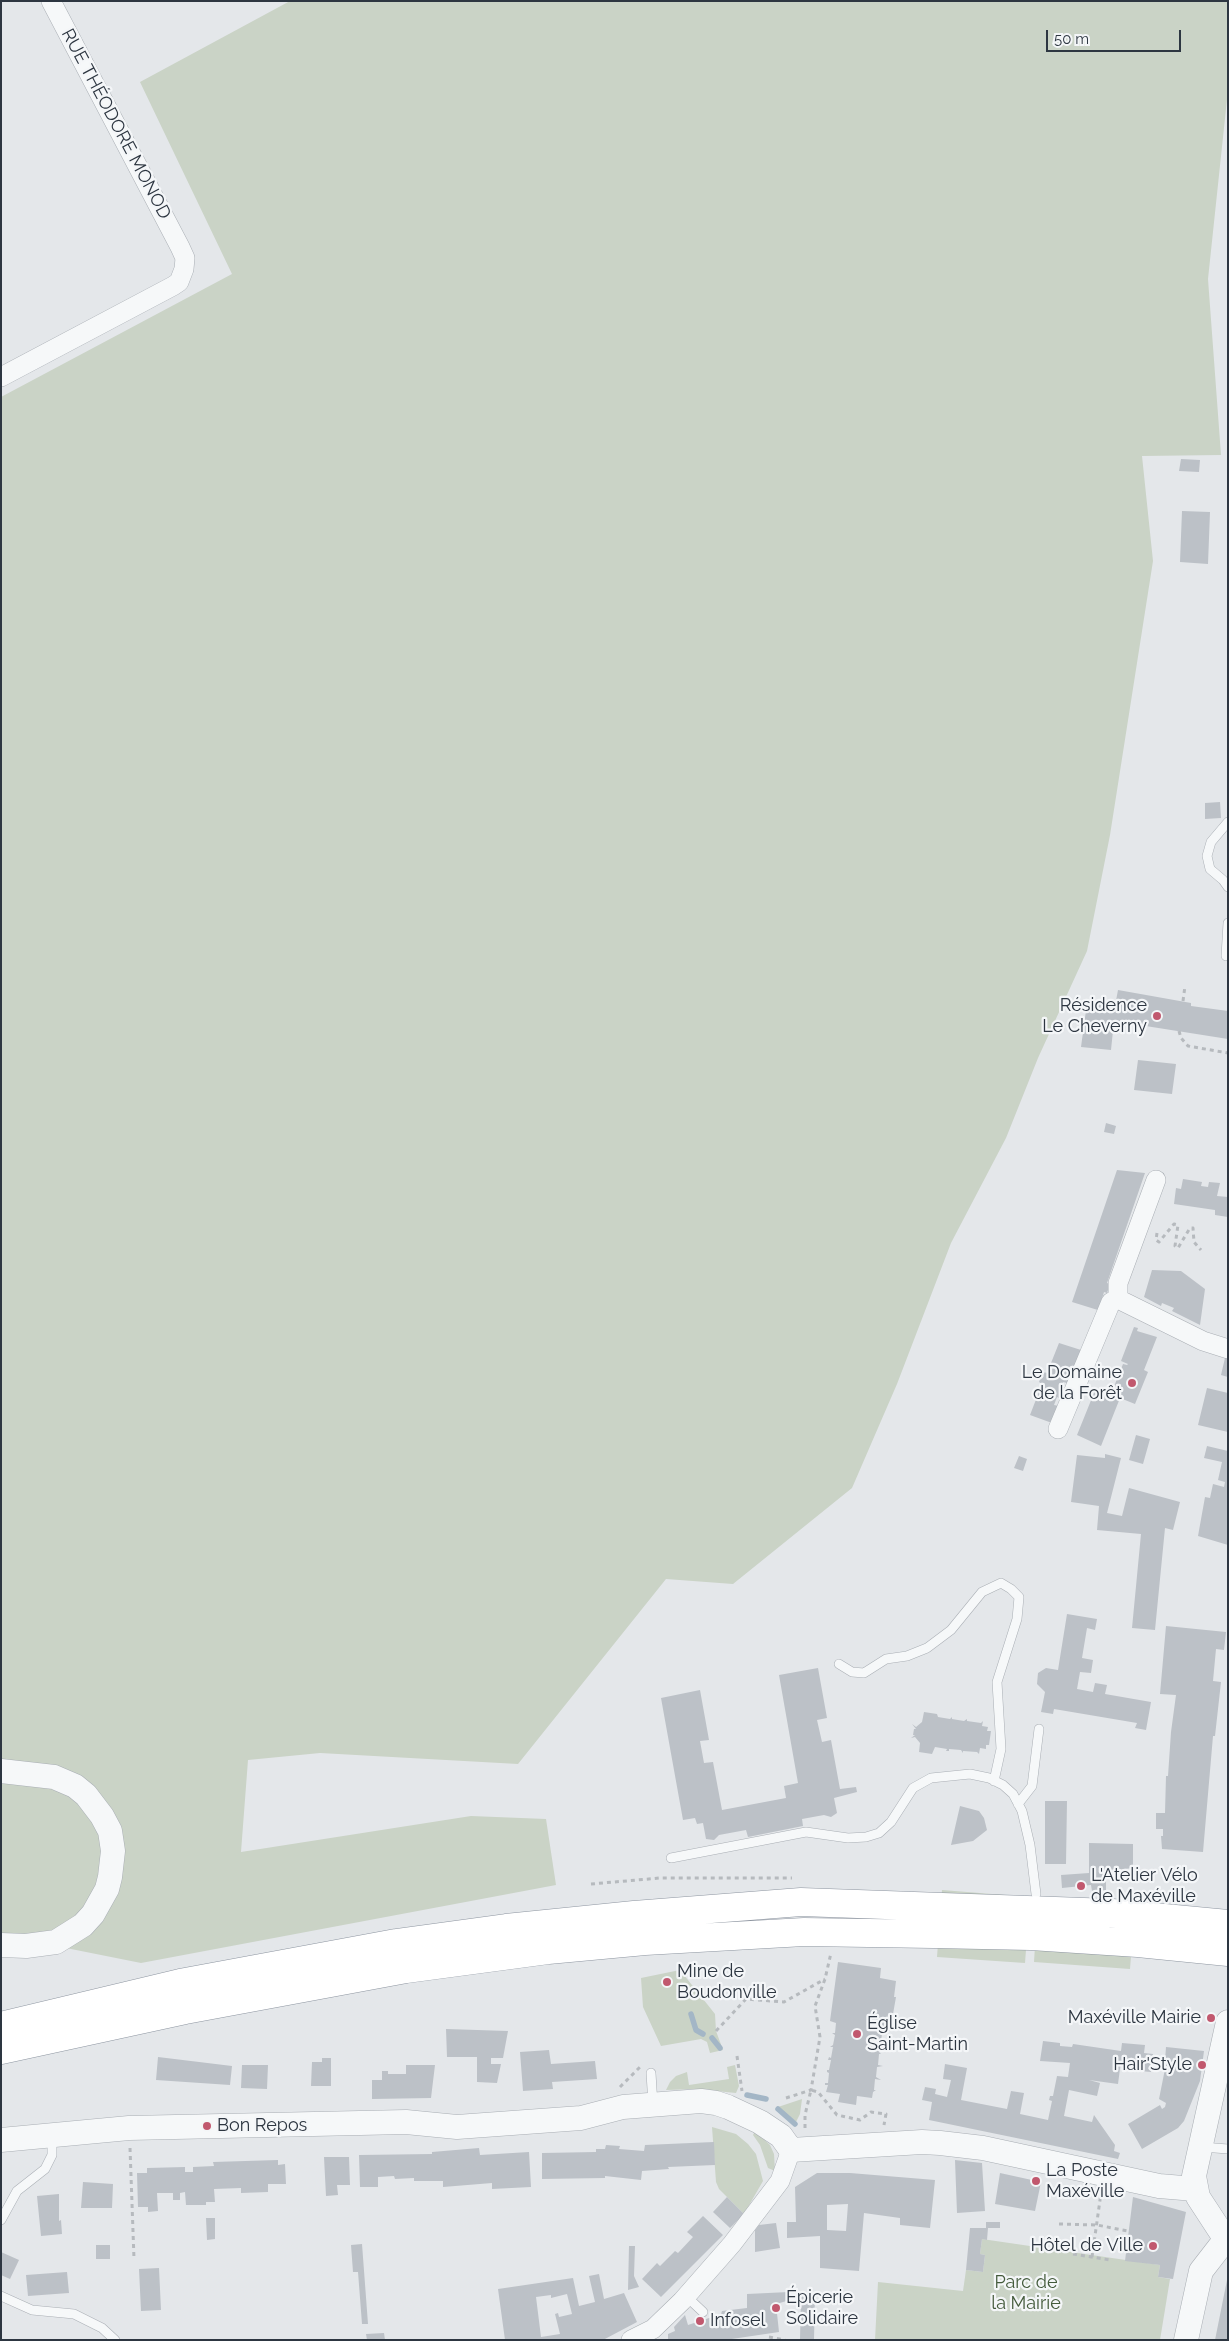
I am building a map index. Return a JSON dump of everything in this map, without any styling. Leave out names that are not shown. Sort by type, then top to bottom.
[{"type":"highway","points":[[1,2026],[180,1983],[396,1943],[506,1928],[595,1919],[800,1890],[1102,1912],[1228,1924]]},
{"type":"highway","points":[[1,2050],[185,2010],[406,1969],[606,1945],[804,1932],[1031,1936],[1138,1943],[1228,1952]]},
{"type":"street","name":"RUE THÉODORE MONOD","points":[[1,377],[173,286],[182,276],[184,269],[184,258],[180,247],[52,1]]},
{"type":"street","points":[[1118,1299],[1118,1283],[1156,1180]]},
{"type":"street","points":[[1058,1429],[1111,1302],[1118,1299],[1203,1341],[1228,1349]]},
{"type":"street","points":[[1,1771],[54,1777],[75,1786],[86,1795],[102,1816],[110,1831],[113,1851],[107,1889],[93,1914],[83,1925],[56,1942],[26,1946],[1,1945]]},
{"type":"street","points":[[1186,2340],[1201,2271],[1226,2241],[1195,2189],[1194,2176],[1228,2022]]},
{"type":"street","points":[[1,2140],[129,2128],[406,2122],[457,2128],[581,2118],[616,2108],[701,2102],[716,2103],[760,2122],[780,2136],[791,2150]]},
{"type":"street","points":[[1,2129],[52,2134]]},
{"type":"street","points":[[791,2150],[922,2142],[940,2143],[983,2148],[1159,2186],[1195,2189]]},
{"type":"street","points":[[631,2340],[656,2334],[686,2296],[732,2244],[780,2181],[791,2150]]},
{"type":"lane","points":[[1228,822],[1211,842],[1207,856],[1210,869],[1228,887]]},
{"type":"lane","points":[[1226,956],[1228,923]]},
{"type":"lane","points":[[839,1664],[852,1672],[864,1673],[886,1659],[907,1656],[928,1648],[951,1630],[982,1592],[1000,1583],[1011,1589],[1019,1597],[1018,1619],[997,1682],[1001,1749],[994,1781]]},
{"type":"lane","points":[[1018,1804],[1032,1786],[1039,1729]]},
{"type":"lane","points":[[671,1858],[806,1832],[848,1838],[866,1837],[879,1833],[892,1822],[913,1788],[931,1778],[970,1774],[994,1781],[1013,1794],[1018,1804],[1030,1845],[1036,1894]]},
{"type":"lane","points":[[651,2073],[653,2105]]},
{"type":"lane","points":[[1,2220],[18,2191],[45,2169],[52,2155],[52,2134]]},
{"type":"lane","points":[[1199,2147],[1228,2149]]},
{"type":"lane","points":[[1,2296],[32,2310],[74,2314],[102,2328],[115,2340]]},
{"type":"lane","points":[[686,2296],[703,2312]]},
{"type":"path","points":[[1183,1001],[1185,986]]},
{"type":"path","points":[[1179,1031],[1181,1038],[1188,1046],[1228,1053]]},
{"type":"path","points":[[1148,1203],[1159,1208],[1156,1240],[1159,1242],[1174,1224],[1178,1225],[1175,1246],[1178,1248],[1190,1228],[1193,1228],[1194,1242],[1201,1250]]},
{"type":"path","points":[[591,1884],[660,1878],[800,1890]]},
{"type":"path","points":[[805,2128],[805,2116],[820,2037],[815,2006],[825,1980],[833,1946]]},
{"type":"path","points":[[716,2031],[746,1999],[784,2002],[825,1980]]},
{"type":"path","points":[[737,2056],[742,2086],[741,2097]]},
{"type":"path","points":[[618,2093],[621,2084],[641,2066]]},
{"type":"path","points":[[786,2098],[811,2090],[818,2092],[837,2115],[860,2120],[871,2112],[886,2114],[884,2127]]},
{"type":"path","points":[[129,2145],[134,2259]]},
{"type":"path","points":[[1092,2257],[1102,2187]]},
{"type":"path","points":[[1058,2224],[1096,2225],[1128,2231]]},
{"type":"path","points":[[1073,2254],[1110,2260]]},
{"type":"path","points":[[769,2337],[785,2340]]},
{"type":"green space","points":[[290,1],[1228,1],[1228,90],[1208,279],[1221,455],[1142,456],[1153,561],[1110,835],[1087,951],[1038,1058],[1006,1138],[951,1243],[897,1384],[852,1488],[733,1584],[666,1579],[518,1764],[320,1753],[248,1760],[241,1852],[471,1816],[546,1819],[556,1885],[141,1963],[1,1935],[1,397],[232,274],[140,82]]},
{"type":"green space","points":[[942,1890],[1030,1897],[1025,1963],[937,1957]]},
{"type":"green space","points":[[1038,1898],[1135,1905],[1130,1969],[1034,1962]]},
{"type":"green space","points":[[680,1970],[715,2014],[716,2031],[723,2050],[710,2053],[707,2042],[701,2039],[661,2046],[643,2007],[641,1978]]},
{"type":"green space","points":[[735,2065],[739,2086],[736,2093],[696,2089],[666,2090],[676,2076],[687,2072],[689,2085],[729,2079],[727,2067]]},
{"type":"green space","points":[[802,2099],[800,2114],[796,2122],[778,2107]]},
{"type":"green space","points":[[712,2127],[736,2134],[756,2154],[763,2181],[744,2214],[719,2189],[716,2182]]},
{"type":"green space","points":[[755,2131],[770,2145],[774,2154],[775,2171],[768,2168],[760,2145],[753,2135]]},
{"type":"green space","name":"Parc de la Mairie","points":[[982,2239],[1160,2265],[1158,2277],[1170,2279],[1160,2340],[875,2340],[878,2282],[963,2291],[966,2270],[983,2272],[985,2255],[980,2254]]},
{"type":"building","points":[[1181,459],[1200,460],[1199,472],[1179,471]]},
{"type":"building","points":[[1182,511],[1210,512],[1208,564],[1180,562]]},
{"type":"building","points":[[1220,802],[1221,818],[1205,819],[1205,803]]},
{"type":"building","name":"Résidence Le Cheverny","points":[[1118,990],[1191,1003],[1191,1006],[1228,1011],[1228,1039],[1114,1021],[1111,1050],[1081,1047],[1087,1003],[1115,1006]]},
{"type":"building","name":"Résidence Le Cheverny","points":[[1138,1060],[1176,1064],[1172,1094],[1134,1090]]},
{"type":"building","points":[[1106,1123],[1116,1126],[1114,1134],[1104,1132]]},
{"type":"building","points":[[1117,1170],[1145,1173],[1107,1283],[1110,1284],[1107,1293],[1104,1292],[1101,1302],[1104,1303],[1101,1311],[1072,1302]]},
{"type":"building","points":[[1183,1179],[1202,1182],[1201,1186],[1208,1187],[1209,1182],[1220,1183],[1217,1196],[1228,1197],[1228,1217],[1215,1215],[1215,1210],[1174,1204],[1176,1188],[1181,1189]]},
{"type":"building","points":[[1152,1270],[1181,1271],[1205,1289],[1200,1325],[1172,1311],[1174,1308],[1162,1303],[1161,1306],[1144,1297]]},
{"type":"building","name":"Le Domaine de la Forêt","points":[[1134,1327],[1138,1328],[1137,1331],[1157,1337],[1144,1370],[1148,1372],[1135,1404],[1120,1398],[1101,1446],[1077,1435],[1096,1388],[1111,1394],[1123,1364],[1128,1364],[1121,1361]]},
{"type":"building","name":"Le Domaine de la Forêt","points":[[1059,1343],[1081,1350],[1074,1368],[1070,1366],[1067,1373],[1071,1375],[1067,1383],[1063,1382],[1061,1389],[1065,1391],[1061,1399],[1057,1397],[1054,1405],[1059,1406],[1052,1423],[1030,1415],[1042,1384],[1039,1382],[1043,1372],[1047,1373]]},
{"type":"building","points":[[1225,1358],[1228,1359],[1228,1377],[1221,1375]]},
{"type":"building","points":[[1207,1388],[1228,1393],[1228,1432],[1198,1425]]},
{"type":"building","points":[[1136,1435],[1150,1439],[1143,1464],[1129,1460]]},
{"type":"building","points":[[1207,1446],[1228,1451],[1228,1545],[1198,1536],[1205,1497],[1210,1498],[1213,1484],[1224,1487],[1225,1482],[1218,1480],[1222,1462],[1204,1458]]},
{"type":"building","points":[[1105,1454],[1121,1458],[1107,1513],[1122,1516],[1129,1488],[1180,1502],[1173,1530],[1165,1528],[1155,1630],[1132,1628],[1141,1534],[1097,1530],[1099,1506],[1071,1502],[1077,1455],[1105,1458]]},
{"type":"building","points":[[1019,1456],[1027,1459],[1023,1471],[1014,1468]]},
{"type":"building","points":[[1067,1614],[1097,1619],[1095,1630],[1087,1628],[1082,1658],[1093,1660],[1091,1673],[1080,1672],[1077,1689],[1093,1692],[1095,1683],[1107,1685],[1105,1694],[1151,1702],[1146,1730],[1135,1728],[1137,1723],[1054,1709],[1053,1714],[1041,1712],[1045,1692],[1037,1684],[1038,1673],[1046,1668],[1058,1670]]},
{"type":"building","points":[[1166,1626],[1226,1632],[1224,1650],[1216,1649],[1213,1681],[1221,1682],[1215,1736],[1213,1736],[1203,1852],[1162,1849],[1161,1836],[1163,1836],[1163,1829],[1156,1829],[1156,1813],[1165,1813],[1166,1776],[1168,1776],[1176,1695],[1160,1694]]},
{"type":"building","points":[[818,1668],[827,1718],[817,1720],[822,1742],[831,1740],[840,1789],[856,1787],[857,1792],[834,1798],[837,1813],[831,1817],[824,1815],[802,1819],[803,1826],[748,1837],[746,1830],[719,1835],[714,1840],[706,1839],[703,1823],[697,1824],[695,1818],[683,1820],[661,1698],[700,1690],[709,1740],[700,1741],[704,1763],[713,1762],[722,1810],[786,1798],[784,1786],[798,1783],[779,1675]]},
{"type":"building","points":[[924,1712],[950,1719],[952,1717],[952,1719],[964,1721],[967,1719],[967,1721],[981,1723],[983,1721],[982,1726],[988,1727],[987,1731],[991,1731],[989,1745],[986,1745],[986,1749],[980,1748],[979,1754],[977,1752],[963,1751],[963,1753],[961,1750],[949,1749],[949,1751],[946,1751],[947,1749],[935,1747],[932,1754],[919,1752],[920,1743],[915,1737],[911,1738],[915,1735],[913,1735],[914,1729],[916,1729],[912,1724],[916,1727],[922,1722]]},
{"type":"building","points":[[1045,1801],[1067,1801],[1066,1864],[1045,1864]]},
{"type":"building","points":[[960,1806],[979,1811],[984,1818],[987,1830],[973,1841],[951,1845]]},
{"type":"building","points":[[1089,1843],[1133,1844],[1133,1868],[1106,1871],[1106,1890],[1092,1891],[1091,1885],[1062,1888],[1061,1875],[1089,1873]]},
{"type":"building","name":"Église Saint-Martin","points":[[838,1962],[881,1968],[880,1978],[896,1981],[894,1997],[896,1997],[890,2031],[883,2029],[881,2040],[886,2041],[881,2042],[879,2052],[881,2054],[879,2054],[878,2065],[883,2066],[877,2067],[876,2077],[881,2080],[875,2079],[874,2090],[876,2090],[873,2092],[872,2098],[857,2096],[856,2105],[838,2102],[840,2094],[826,2092],[828,2085],[825,2085],[825,2083],[828,2083],[829,2073],[827,2070],[829,2070],[831,2060],[828,2060],[829,2057],[831,2058],[833,2047],[830,2047],[833,2045],[835,2035],[832,2033],[835,2033],[836,2023],[830,2021]]},
{"type":"building","points":[[446,2029],[508,2031],[503,2058],[491,2058],[491,2064],[501,2064],[497,2083],[477,2082],[477,2057],[447,2057]]},
{"type":"building","points":[[1043,2041],[1060,2043],[1060,2046],[1072,2047],[1073,2044],[1121,2051],[1122,2043],[1145,2045],[1144,2053],[1153,2054],[1151,2072],[1140,2071],[1141,2063],[1121,2061],[1118,2084],[1089,2080],[1100,2083],[1097,2096],[1069,2090],[1064,2116],[1092,2122],[1094,2115],[1115,2145],[1114,2151],[1120,2153],[1118,2159],[929,2120],[932,2102],[922,2100],[925,2087],[936,2089],[935,2094],[947,2097],[951,2080],[943,2079],[945,2064],[967,2068],[961,2100],[1007,2109],[1011,2091],[1024,2093],[1020,2114],[1048,2120],[1052,2101],[1049,2100],[1050,2096],[1053,2096],[1057,2076],[1068,2077],[1070,2063],[1040,2061]]},
{"type":"building","points":[[1166,2047],[1204,2051],[1200,2081],[1184,2121],[1178,2128],[1142,2149],[1128,2124],[1160,2105],[1162,2109],[1165,2107],[1166,2103],[1159,2099],[1164,2074]]},
{"type":"building","points":[[549,2050],[551,2064],[595,2061],[597,2079],[552,2082],[553,2089],[523,2091],[520,2052]]},
{"type":"building","points":[[158,2057],[232,2066],[230,2085],[156,2080]]},
{"type":"building","points":[[322,2058],[331,2058],[331,2086],[311,2086],[312,2062],[322,2062]]},
{"type":"building","points":[[242,2065],[268,2065],[267,2089],[241,2088]]},
{"type":"building","points":[[406,2065],[435,2065],[431,2098],[372,2099],[372,2080],[382,2080],[382,2071],[388,2071],[388,2074],[406,2074]]},
{"type":"building","points":[[714,2142],[715,2165],[668,2167],[669,2169],[642,2171],[641,2180],[605,2176],[605,2178],[542,2179],[542,2153],[596,2152],[596,2149],[605,2149],[606,2145],[620,2146],[619,2149],[644,2151],[645,2145]]},
{"type":"building","points":[[479,2148],[480,2155],[529,2152],[531,2187],[492,2189],[492,2183],[443,2187],[443,2181],[414,2181],[414,2178],[395,2179],[394,2176],[378,2177],[378,2187],[360,2187],[359,2155],[432,2154],[432,2152]]},
{"type":"building","points":[[324,2157],[349,2157],[350,2185],[337,2185],[338,2195],[326,2196]]},
{"type":"building","points":[[278,2160],[278,2165],[285,2164],[286,2184],[268,2184],[268,2192],[241,2193],[241,2188],[214,2189],[215,2202],[206,2202],[206,2205],[186,2205],[185,2192],[180,2193],[180,2200],[173,2200],[173,2193],[157,2193],[158,2211],[148,2212],[148,2207],[138,2207],[137,2173],[147,2173],[147,2168],[185,2167],[185,2172],[193,2172],[193,2167],[214,2166],[213,2162]]},
{"type":"building","points":[[955,2160],[982,2163],[985,2211],[957,2213]]},
{"type":"building","points":[[817,2173],[850,2173],[935,2180],[930,2228],[900,2225],[900,2218],[864,2213],[859,2271],[820,2268],[820,2236],[787,2238],[787,2222],[796,2222],[795,2187]],"holes":[[[848,2204],[846,2231],[827,2230],[827,2205]]]},
{"type":"building","points":[[1000,2173],[1041,2182],[1035,2211],[995,2204]]},
{"type":"building","points":[[83,2182],[113,2184],[112,2208],[81,2208]]},
{"type":"building","points":[[59,2194],[59,2221],[61,2220],[62,2234],[41,2236],[37,2196]]},
{"type":"building","points":[[727,2197],[744,2214],[730,2228],[713,2212]]},
{"type":"building","name":"Hôtel de Ville","points":[[1133,2197],[1186,2212],[1173,2279],[1158,2277],[1160,2265],[1125,2261]]},
{"type":"building","points":[[703,2216],[723,2235],[661,2297],[642,2279],[657,2263],[660,2266],[675,2251],[678,2253],[693,2237],[687,2232]]},
{"type":"building","points":[[206,2218],[215,2218],[215,2239],[207,2240]]},
{"type":"building","points":[[986,2222],[1000,2222],[1000,2228],[988,2228],[987,2240],[982,2239],[980,2254],[985,2255],[983,2272],[966,2270],[970,2228],[986,2228]]},
{"type":"building","points":[[776,2223],[780,2248],[755,2252],[755,2230],[759,2225]]},
{"type":"building","points":[[362,2244],[368,2324],[362,2324],[358,2272],[353,2272],[351,2245]]},
{"type":"building","points":[[96,2245],[110,2245],[110,2259],[96,2259]]},
{"type":"building","points":[[629,2246],[635,2246],[634,2276],[639,2287],[628,2290]]},
{"type":"building","points":[[1,2252],[19,2260],[10,2279],[1,2275]]},
{"type":"building","points":[[159,2268],[161,2310],[141,2311],[139,2269]]},
{"type":"building","points":[[67,2272],[69,2293],[28,2296],[26,2275]]},
{"type":"building","points":[[599,2274],[604,2299],[624,2293],[637,2322],[603,2340],[505,2340],[498,2289],[573,2278],[579,2306],[595,2302],[589,2276]],"holes":[[[567,2294],[572,2314],[559,2317],[558,2313],[555,2314],[560,2334],[541,2337],[536,2297],[551,2295],[551,2298]]]},
{"type":"building","points":[[1227,2280],[1228,2340],[1215,2340]]},
{"type":"building","points":[[789,2292],[790,2300],[776,2304],[779,2332],[725,2340],[668,2340],[668,2334],[675,2331],[674,2327],[685,2315],[688,2325],[721,2314],[722,2311],[747,2308],[747,2294]]},
{"type":"building","points":[[815,2293],[814,2339],[800,2339],[801,2297]]},
{"type":"building","points":[[384,2333],[385,2340],[367,2340],[366,2334]]},
{"type":"waterway","points":[[691,2014],[696,2030],[703,2034]]},
{"type":"waterway","points":[[712,2038],[720,2048]]},
{"type":"waterway","points":[[747,2095],[766,2099]]},
{"type":"waterway","points":[[778,2109],[795,2124]]},
{"type":"place","name":"Résidence Le Cheverny","points":[[1157,1016]]},
{"type":"place","name":"Le Domaine de la Forêt","points":[[1132,1383]]},
{"type":"place","name":"L'Atelier Vélo de Maxéville","points":[[1081,1886]]},
{"type":"place","name":"Mine de Boudonville","points":[[667,1982]]},
{"type":"place","name":"Maxéville Mairie","points":[[1211,2018]]},
{"type":"place","name":"Église Saint-Martin","points":[[857,2034]]},
{"type":"place","name":"Hair'Style","points":[[1202,2065]]},
{"type":"place","name":"Bon Repos","points":[[207,2126]]},
{"type":"place","name":"La Poste Maxéville","points":[[1036,2181]]},
{"type":"place","name":"Hôtel de Ville","points":[[1153,2246]]},
{"type":"place","name":"Épicerie Solidaire","points":[[776,2308]]},
{"type":"place","name":"Infosel","points":[[700,2321]]}]
